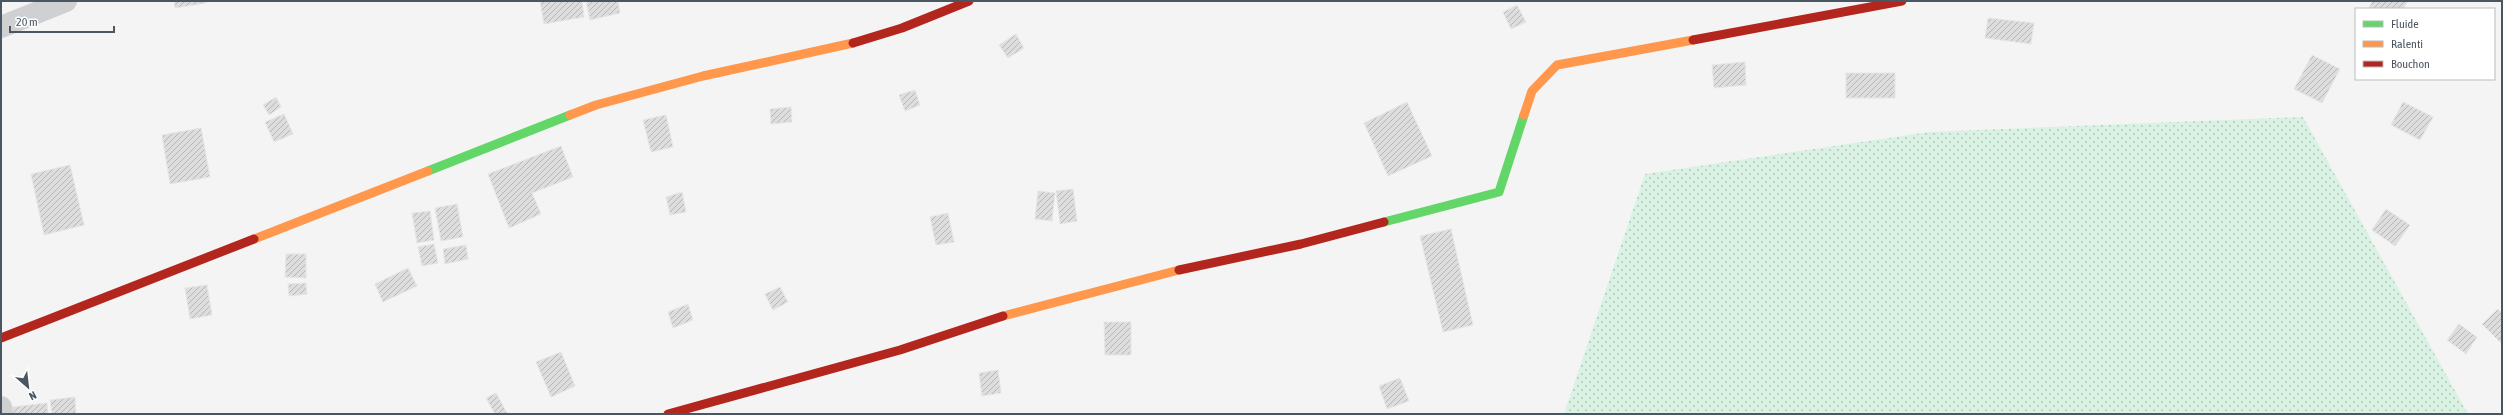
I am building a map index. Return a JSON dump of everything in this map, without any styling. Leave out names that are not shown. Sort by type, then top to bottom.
[{"type":"street","points":[[1,27],[66,1]]},
{"type":"street","points":[[1,338],[596,105],[703,76],[840,47],[902,28],[969,1]]},
{"type":"street","points":[[668,414],[763,386],[900,350],[1012,313],[1147,276],[1301,244],[1498,192],[1532,91],[1557,65],[1902,1]]},
{"type":"street","points":[[1,407],[2,414]]},
{"type":"green space","points":[[2303,117],[2468,414],[1564,414],[1645,174],[1929,132]]},
{"type":"building","points":[[174,1],[206,1],[206,3],[175,8]]},
{"type":"building","points":[[540,1],[582,1],[584,17],[544,24]]},
{"type":"building","points":[[586,1],[618,1],[620,13],[590,20]]},
{"type":"building","points":[[2373,1],[2408,1],[2404,8],[2369,8]]},
{"type":"building","points":[[1517,5],[1526,22],[1511,29],[1503,12]]},
{"type":"building","points":[[1988,18],[2034,23],[2031,44],[1985,38]]},
{"type":"building","points":[[1016,34],[1024,48],[1008,58],[999,45]]},
{"type":"building","points":[[2312,55],[2340,69],[2322,103],[2294,89]]},
{"type":"building","points":[[1745,62],[1746,85],[1714,88],[1712,65]]},
{"type":"building","points":[[1846,73],[1895,73],[1895,98],[1846,98]]},
{"type":"building","points":[[915,90],[920,105],[905,111],[899,95]]},
{"type":"building","points":[[276,97],[281,107],[269,115],[263,105]]},
{"type":"building","points":[[1407,102],[1432,156],[1388,176],[1364,123]]},
{"type":"building","points":[[2403,102],[2433,117],[2420,140],[2391,125]]},
{"type":"building","points":[[791,107],[792,122],[771,124],[770,109]]},
{"type":"building","points":[[284,114],[293,134],[274,142],[265,122]]},
{"type":"building","points":[[666,115],[673,147],[651,152],[643,120]]},
{"type":"building","points":[[201,128],[210,177],[170,184],[162,135]]},
{"type":"building","points":[[561,146],[573,177],[532,193],[541,214],[509,228],[488,174]]},
{"type":"building","points":[[70,165],[84,225],[44,235],[31,174]]},
{"type":"building","points":[[1073,189],[1077,221],[1060,224],[1056,191]]},
{"type":"building","points":[[1038,191],[1055,193],[1052,221],[1035,219]]},
{"type":"building","points":[[682,192],[686,212],[670,215],[666,197]]},
{"type":"building","points":[[457,204],[463,237],[441,241],[435,208]]},
{"type":"building","points":[[2386,209],[2410,225],[2395,246],[2372,230]]},
{"type":"building","points":[[430,211],[434,240],[417,243],[412,213]]},
{"type":"building","points":[[948,213],[954,242],[936,245],[930,217]]},
{"type":"building","points":[[1451,229],[1473,325],[1443,332],[1420,236]]},
{"type":"building","points":[[434,244],[438,263],[422,266],[418,247]]},
{"type":"building","points":[[466,245],[468,259],[445,264],[443,249]]},
{"type":"building","points":[[286,254],[306,254],[306,278],[285,277]]},
{"type":"building","points":[[408,268],[417,286],[383,302],[375,284]]},
{"type":"building","points":[[306,283],[307,294],[289,296],[288,284]]},
{"type":"building","points":[[207,285],[212,315],[190,319],[185,288]]},
{"type":"building","points":[[780,287],[788,302],[773,310],[765,294]]},
{"type":"building","points":[[688,304],[693,320],[673,328],[668,312]]},
{"type":"building","points":[[2498,309],[2502,313],[2502,344],[2482,324]]},
{"type":"building","points":[[1104,322],[1131,322],[1131,355],[1105,355]]},
{"type":"building","points":[[2459,324],[2477,337],[2466,354],[2447,340]]},
{"type":"building","points":[[561,352],[575,386],[551,397],[536,362]]},
{"type":"building","points":[[998,370],[1001,393],[982,396],[979,373]]},
{"type":"building","points":[[1400,378],[1409,401],[1387,409],[1379,386]]},
{"type":"building","points":[[496,393],[507,413],[506,414],[495,414],[486,398]]},
{"type":"building","points":[[75,397],[76,414],[52,414],[50,400]]},
{"type":"building","points":[[47,403],[48,414],[13,414],[12,407]]},
{"type":"traffic: fast","points":[[428,171],[570,115]]},
{"type":"traffic: fast","points":[[1384,222],[1499,192],[1524,115]]},
{"type":"traffic: slow","points":[[1524,115],[1532,91],[1557,65],[1693,40]]},
{"type":"traffic: slow","points":[[570,115],[596,105],[703,76],[853,43]]},
{"type":"traffic: slow","points":[[254,239],[428,171]]},
{"type":"traffic: slow","points":[[1003,316],[1179,270]]},
{"type":"traffic: jam","points":[[853,43],[902,28],[969,1]]},
{"type":"traffic: jam","points":[[1693,40],[1902,1]]},
{"type":"traffic: jam","points":[[1179,270],[1301,244],[1384,222]]},
{"type":"traffic: jam","points":[[1,338],[254,239]]},
{"type":"traffic: jam","points":[[668,414],[900,350],[1003,316]]}]
